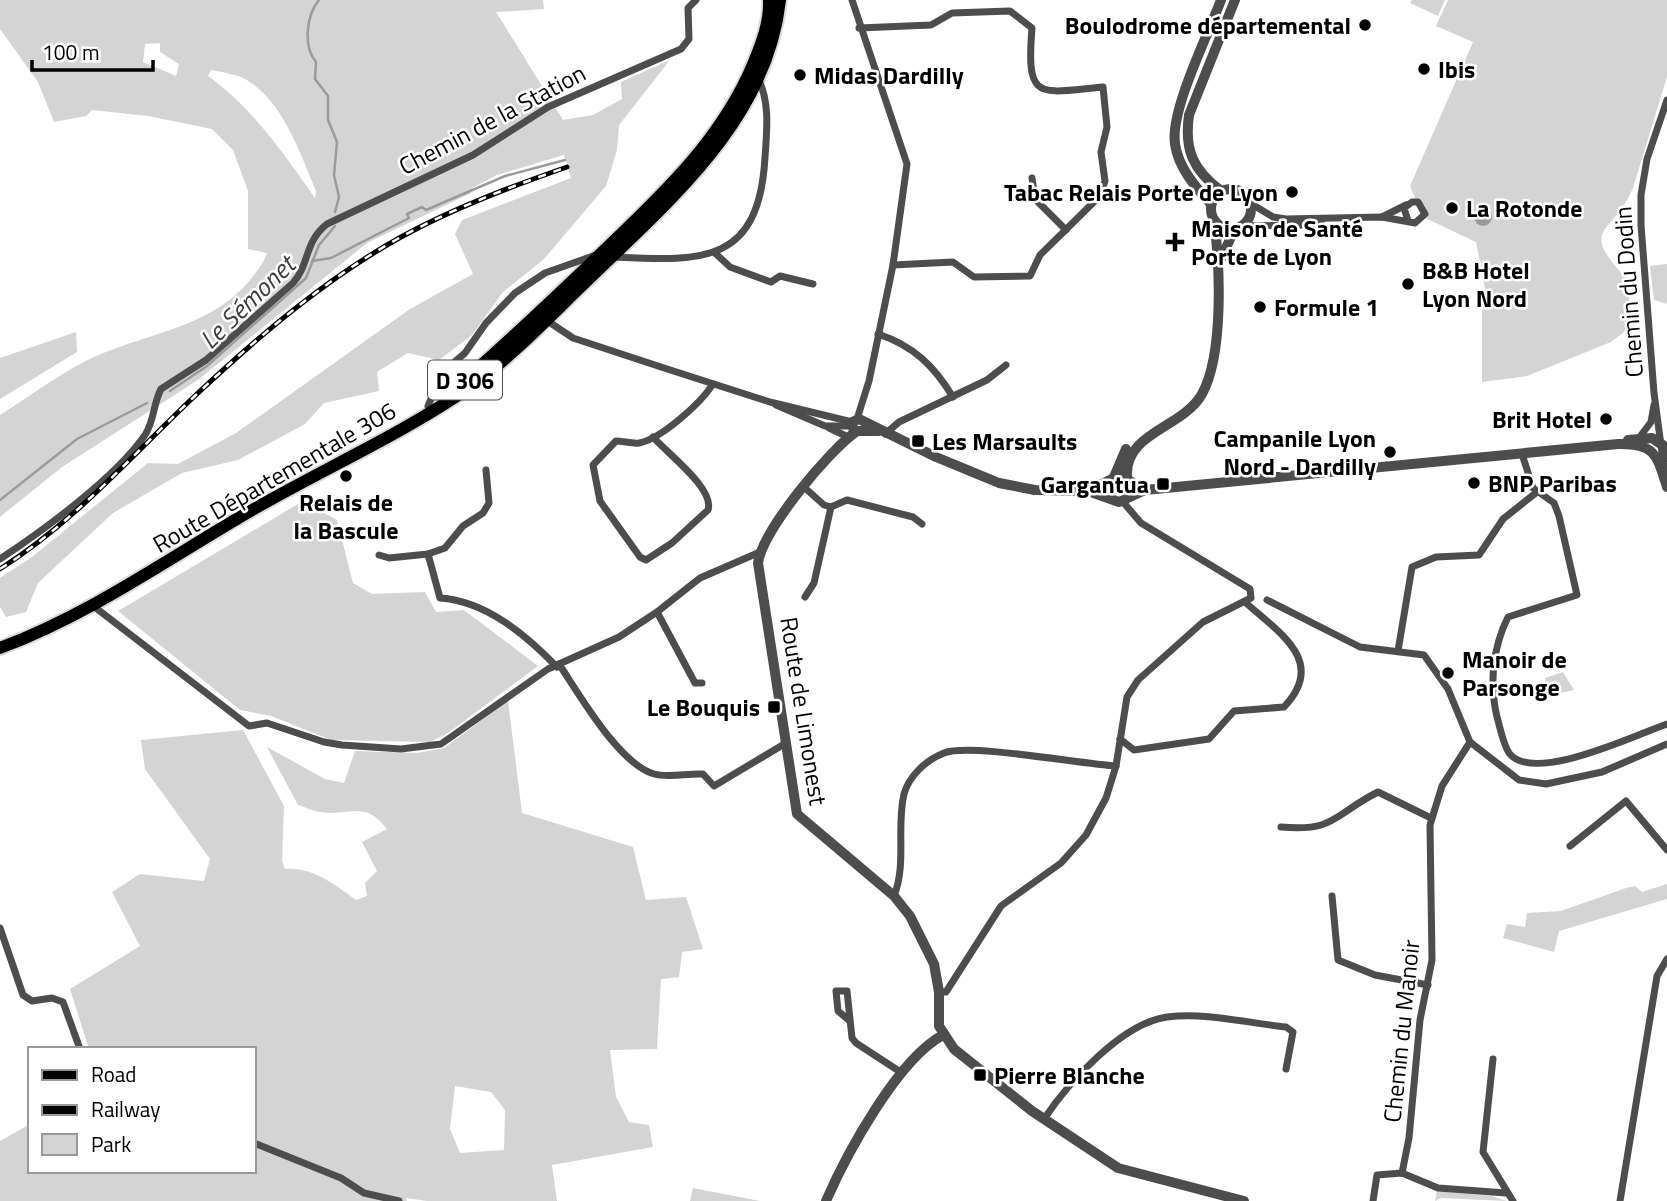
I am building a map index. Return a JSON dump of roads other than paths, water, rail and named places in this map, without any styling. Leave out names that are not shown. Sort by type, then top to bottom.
[{"type":"main road","name":"Route Départementale 306","points":[[0,648],[33,636],[92,605],[304,479],[423,417],[496,366],[546,320],[677,180],[726,117],[763,40],[769,0]]},
{"type":"main road","name":"Route Départementale 306","points":[[0,639],[29,629],[99,593],[300,474],[454,390],[705,163],[758,78],[772,44],[780,0]]},
{"type":"street","name":"Chemin de la Station","points":[[0,559],[76,504],[134,447],[153,420],[163,386],[206,360],[293,283],[301,272],[311,240],[321,228],[353,210],[473,155],[548,107],[681,49],[688,39],[688,8],[696,0]]},
{"type":"street","points":[[92,605],[248,726],[267,723],[324,742],[342,745],[430,747],[440,744],[548,669],[619,637],[657,612],[700,578],[760,552],[781,515],[858,423],[893,264],[907,164],[905,150],[859,28],[852,0]]},
{"type":"street","points":[[1235,0],[1189,115],[1187,132],[1192,160],[1200,172],[1221,191],[1238,190],[1250,203],[1273,217],[1322,221],[1382,218],[1408,221],[1422,220],[1425,211],[1418,202],[1406,205],[1382,218]]},
{"type":"street","points":[[939,992],[946,992],[1000,906],[1061,863],[1079,845],[1106,798],[1116,765],[1127,697],[1138,680],[1203,622],[1245,603],[1251,592],[1141,523],[1129,498],[1130,454],[1142,441],[1183,416],[1201,396],[1214,366],[1218,273],[1214,220],[1211,204],[1183,167],[1176,150],[1175,125],[1220,1]]},
{"type":"street","points":[[859,28],[931,25],[951,13],[1010,11],[1032,28],[1028,69],[1036,85],[1049,92],[1103,88],[1107,127],[1101,152],[1105,181],[1100,196],[1040,255],[1030,276],[975,277],[953,262],[893,264]]},
{"type":"street","name":"Route Départementale 306","points":[[428,406],[442,373],[465,353],[486,323],[515,293],[545,273],[606,255],[685,260],[715,253],[730,244],[757,211],[763,190],[766,94],[758,78]]},
{"type":"street","name":"Chemin du Dodin","points":[[1667,100],[1647,159],[1641,195],[1640,225],[1655,400],[1663,438],[1667,486]]},
{"type":"street","points":[[1032,178],[1035,199],[1066,230]]},
{"type":"street","points":[[1211,204],[1221,191]]},
{"type":"street","points":[[1218,273],[1224,247],[1238,227],[1250,216],[1250,203]]},
{"type":"street","points":[[1406,205],[1404,212],[1408,221]]},
{"type":"street","points":[[1214,220],[1223,227],[1310,225],[1322,221]]},
{"type":"street","points":[[715,253],[730,267],[771,282],[780,276],[813,284]]},
{"type":"street","points":[[546,320],[573,338],[769,402],[858,423],[1007,485],[1035,490],[1088,491],[1112,499],[1129,498],[1145,490],[1618,444],[1639,438],[1663,438]]},
{"type":"street","points":[[878,334],[909,346],[925,358],[953,397]]},
{"type":"street","points":[[882,432],[986,380],[1006,365]]},
{"type":"street","points":[[653,437],[705,489],[710,504],[708,510],[672,543],[646,560],[640,558],[600,501],[593,470],[598,458],[617,441],[638,443],[653,437],[704,397],[713,384]]},
{"type":"street","name":"Chemin du Dodin","points":[[1639,438],[1651,422],[1655,400]]},
{"type":"street","points":[[769,402],[844,435]]},
{"type":"street","points":[[825,426],[858,423]]},
{"type":"street","points":[[837,448],[844,435],[858,423]]},
{"type":"street","points":[[1112,499],[1107,489],[1132,441],[1161,429]]},
{"type":"street","points":[[1618,444],[1647,447],[1663,438]]},
{"type":"street","points":[[1663,438],[1667,457]]},
{"type":"street","points":[[1647,447],[1658,460],[1667,486]]},
{"type":"street","points":[[1522,454],[1533,488],[1554,503],[1577,595],[1508,617],[1502,628],[1493,662],[1494,703],[1509,753],[1524,764],[1555,761],[1600,751],[1667,724]]},
{"type":"street","points":[[379,555],[389,558],[428,554],[445,548],[463,526],[484,513],[489,502],[486,470]]},
{"type":"street","points":[[1088,491],[1111,479],[1129,480],[1145,490]]},
{"type":"street","points":[[805,488],[824,505],[831,507],[847,500],[913,517],[922,524]]},
{"type":"street","points":[[1398,651],[1412,567],[1436,558],[1479,555],[1503,519],[1537,492]]},
{"type":"street","points":[[804,597],[814,583],[831,507]]},
{"type":"street","name":"Route de Limonest","points":[[760,552],[758,563],[797,814],[894,896],[926,946],[936,971],[938,1010],[943,1035]]},
{"type":"street","points":[[428,554],[440,598],[470,603],[490,613],[558,665],[610,736],[640,768],[656,774],[703,774],[714,786],[786,743]]},
{"type":"street","points":[[1268,600],[1360,647],[1424,655],[1448,689],[1470,741],[1519,780],[1546,784],[1602,772],[1667,744]]},
{"type":"street","points":[[1120,739],[1134,750],[1196,742],[1209,738],[1234,711],[1284,707],[1294,696],[1302,680],[1301,664],[1292,647],[1274,626],[1245,603]]},
{"type":"street","points":[[657,612],[695,683],[702,683]]},
{"type":"street","name":"Chemin du Manoir","points":[[1402,1170],[1420,1020],[1432,952],[1428,845],[1432,818],[1442,786],[1470,741]]},
{"type":"street","points":[[894,896],[901,880],[904,796],[911,778],[933,759],[944,753],[973,751],[1116,765]]},
{"type":"street","points":[[1281,827],[1315,829],[1334,822],[1350,806],[1378,792],[1432,818]]},
{"type":"street","points":[[1570,846],[1626,801],[1667,850]]},
{"type":"street","points":[[1332,896],[1338,960],[1384,978],[1428,985]]},
{"type":"street","points":[[0,928],[23,995],[32,1001],[52,998],[63,1002],[79,1047]]},
{"type":"street","points":[[1620,1201],[1657,976],[1667,959]]},
{"type":"street","points":[[1044,1119],[1076,1078],[1103,1054],[1145,1023],[1165,1017],[1189,1016],[1286,1027],[1293,1032],[1286,1069]]},
{"type":"street","points":[[850,1021],[856,1043],[902,1073]]},
{"type":"street","points":[[827,1201],[850,1152],[902,1073],[921,1048],[943,1035],[954,1049],[1044,1119],[1118,1168],[1244,1201]]},
{"type":"street","points":[[1493,1059],[1483,1152],[1513,1201]]},
{"type":"street","points":[[256,1144],[341,1178],[364,1193],[399,1201]]},
{"type":"street","points":[[1373,1201],[1377,1175],[1402,1170],[1438,1188],[1506,1193]]},
{"type":"waterway","name":"Le Sémonet","points":[[319,0],[311,14],[308,40],[316,62],[315,79],[328,96],[328,120],[337,142],[334,175],[339,197],[335,212]]},
{"type":"waterway","points":[[312,261],[331,258],[409,218],[407,214],[422,207],[426,210],[505,176],[565,160]]},
{"type":"waterway","name":"Le Sémonet","points":[[170,391],[207,366],[306,278],[319,245],[335,226]]},
{"type":"waterway","name":"Le Sémonet","points":[[0,500],[77,439],[147,403]]},
{"type":"railway","points":[[0,569],[54,530],[245,350],[321,289],[374,253],[441,217],[503,190],[567,167]]},
{"type":"place","name":"Boulodrome départemental","points":[[1365,25]]},
{"type":"place","name":"Ibis","points":[[1424,69]]},
{"type":"place","name":"Midas Dardilly","points":[[800,75]]},
{"type":"place","name":"Tabac Relais Porte de Lyon","points":[[1292,192]]},
{"type":"place","name":"La Rotonde","points":[[1452,208]]},
{"type":"place","name":"Maison de Santé Porte de Lyon","points":[[1175,242]]},
{"type":"place","name":"B&B Hotel Lyon Nord","points":[[1408,284]]},
{"type":"place","name":"Formule 1","points":[[1260,307]]},
{"type":"place","name":"Brit Hotel","points":[[1606,419]]},
{"type":"place","name":"Les Marsaults","points":[[918,441]]},
{"type":"place","name":"Campanile Lyon Nord - Dardilly","points":[[1390,452]]},
{"type":"place","name":"Relais de la Bascule","points":[[346,476]]},
{"type":"place","name":"BNP Paribas","points":[[1474,483]]},
{"type":"place","name":"Gargantua","points":[[1163,484]]},
{"type":"place","name":"Manoir de Parsonge","points":[[1448,673]]},
{"type":"place","name":"Le Bouquis","points":[[774,707]]},
{"type":"place","name":"Pierre Blanche","points":[[980,1075]]}]
